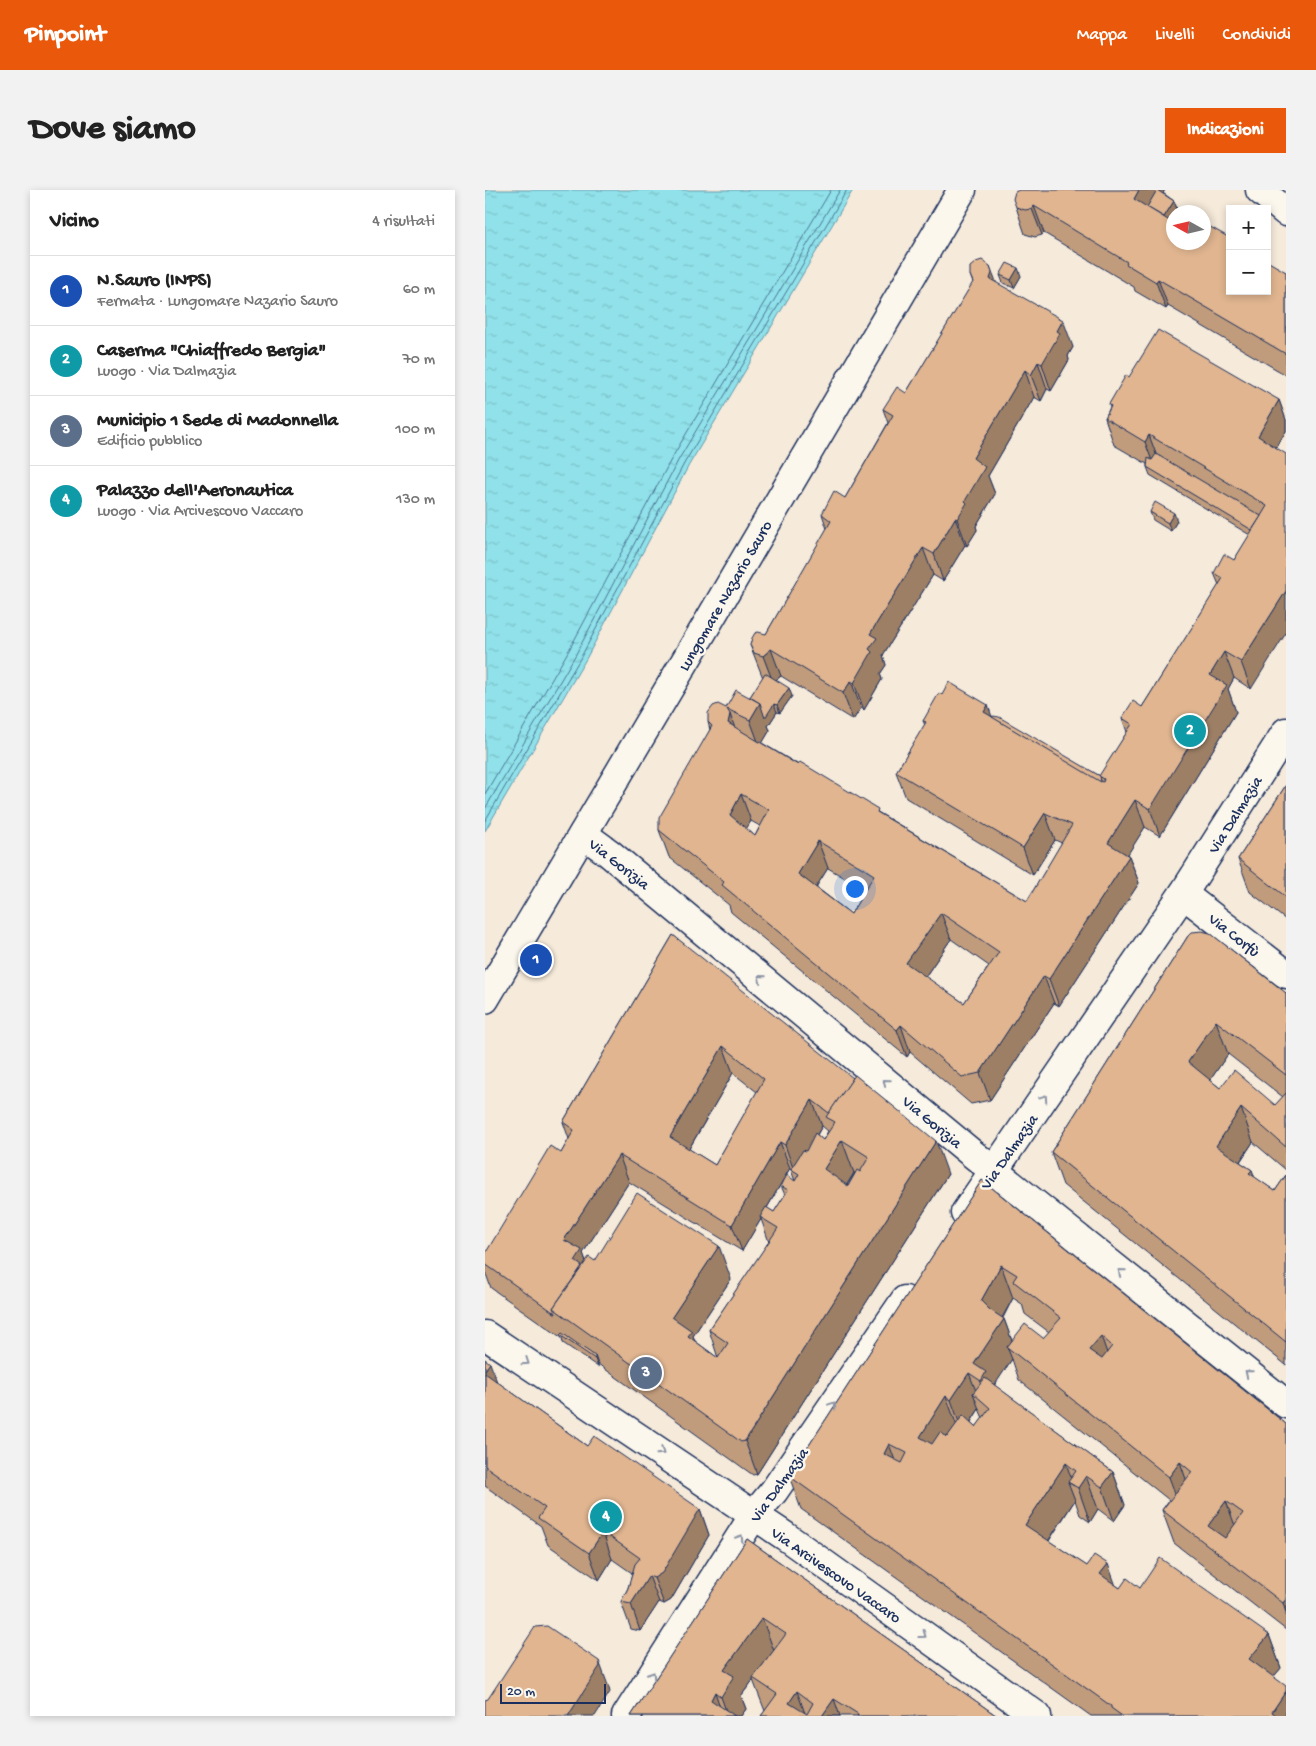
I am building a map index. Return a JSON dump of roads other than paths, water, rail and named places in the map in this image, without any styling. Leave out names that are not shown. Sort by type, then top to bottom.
[{"type":"street","name":"Lungomare Nazario Sauro","points":[[485,999],[962,190]]},
{"type":"street","points":[[1260,190],[1286,212]]},
{"type":"street","name":"Via Dalmazia","points":[[954,1229],[1183,894],[1286,732]]},
{"type":"street","name":"Via Gorizia","points":[[583,834],[609,853],[969,1151],[1286,1404]]},
{"type":"street","name":"Via Corfù","points":[[1183,894],[1286,974]]},
{"type":"street","name":"Via Dalmazia","points":[[626,1716],[754,1515],[774,1491],[920,1278]]},
{"type":"street","name":"Via Arcivescovo Vaccaro","points":[[485,1335],[754,1515],[1037,1716]]},
{"type":"water","points":[[485,190],[853,190],[689,465],[586,659],[485,831]]},
{"type":"place","name":"Caserma \"Chiaffredo Bergia\"","points":[[1190,731]]},
{"type":"place","name":"N.Sauro (INPS)","points":[[536,960]]},
{"type":"place","name":"Municipio 1 Sede di Madonnella","points":[[646,1373]]},
{"type":"place","name":"Palazzo dell'Aeronautica","points":[[606,1517]]}]
